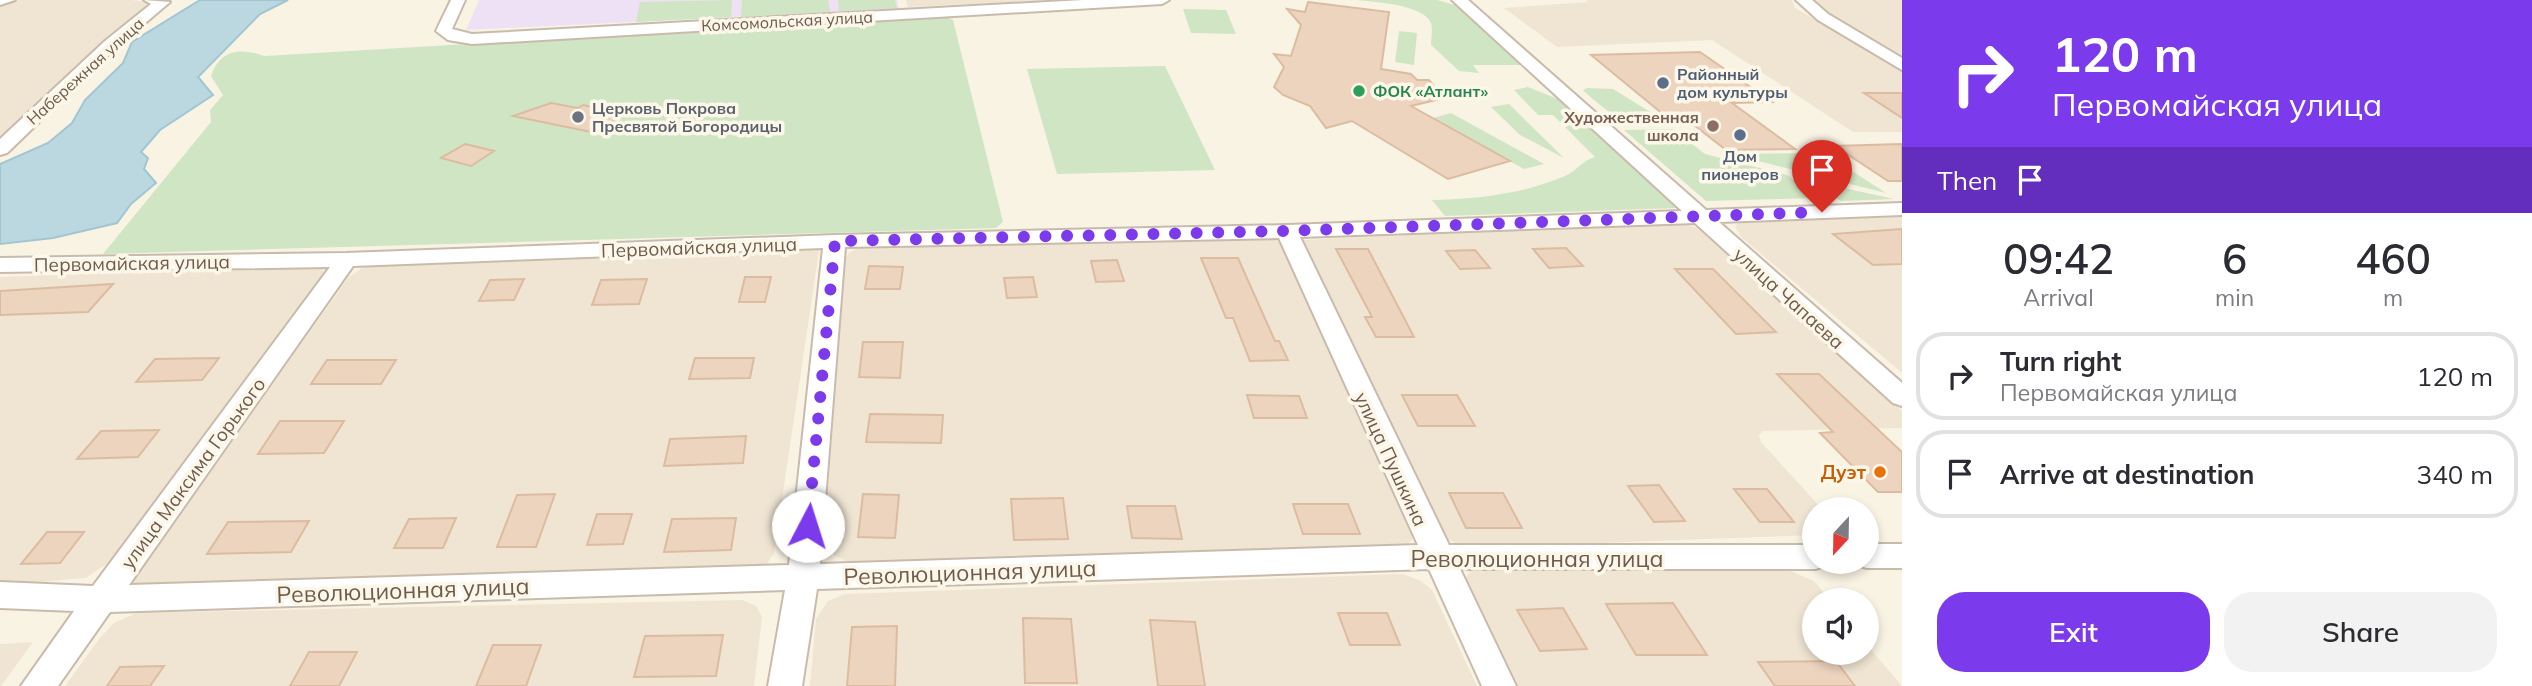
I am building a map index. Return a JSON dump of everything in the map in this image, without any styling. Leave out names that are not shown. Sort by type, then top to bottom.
[{"type":"street","points":[[0,1],[8,0]]},
{"type":"street","name":"Набережная улица","points":[[0,149],[111,44],[163,2],[150,0]]},
{"type":"street","name":"Комсомольская улица","points":[[458,0],[444,31],[454,37],[517,38],[1162,0]]},
{"type":"street","name":"улица Чапаева","points":[[1459,0],[1902,397]]},
{"type":"street","points":[[1803,0],[1823,17],[1902,65]]},
{"type":"street","name":"Первомайская улица","points":[[0,265],[346,260],[835,241],[1287,231],[1902,209]]},
{"type":"street","name":"улица Пушкина","points":[[1287,231],[1436,557],[1499,686]]},
{"type":"street","points":[[785,686],[803,577],[835,241]]},
{"type":"street","name":"улица Максима Горького","points":[[38,686],[346,260]]},
{"type":"street","points":[[1880,556],[1902,556]]},
{"type":"street","name":"Революционная улица","points":[[0,596],[102,599],[1436,557],[1802,557]]},
{"type":"shaded area","points":[[20,0],[132,0],[153,3],[0,140],[0,3]]},
{"type":"shaded area","points":[[479,0],[897,0],[899,9],[466,30]]},
{"type":"shaded area","points":[[906,0],[1052,0],[908,7]]},
{"type":"shaded area","points":[[1586,0],[1792,0],[1795,8],[1902,69],[1902,132],[1853,132],[1712,40],[1557,47],[1504,8],[1588,2]]},
{"type":"shaded area","points":[[1812,0],[1902,0],[1902,59],[1819,9]]},
{"type":"shaded area","points":[[1902,217],[1902,373],[1741,237],[1735,226],[1741,221]]},
{"type":"shaded area","points":[[1678,221],[1699,229],[1902,411],[1902,428],[1762,431],[1759,436],[1761,442],[1811,497],[1802,497],[1802,535],[1466,548],[1449,540],[1440,530],[1303,246],[1304,240]]},
{"type":"shaded area","points":[[1263,236],[1282,243],[1412,528],[1412,540],[1402,548],[847,562],[831,553],[824,541],[845,259],[849,253],[858,248]]},
{"type":"shaded area","points":[[815,248],[819,251],[774,553],[766,565],[752,573],[132,586],[135,578],[348,278],[360,269],[375,264]]},
{"type":"shaded area","points":[[315,266],[325,272],[122,553],[86,578],[0,585],[0,277]]},
{"type":"shaded area","points":[[1781,567],[1814,581],[1820,588],[1802,588],[1802,665],[1879,665],[1879,659],[1902,686],[1512,686],[1465,579],[1471,570]]},
{"type":"shaded area","points":[[1403,574],[1421,581],[1432,590],[1477,686],[810,686],[816,619],[828,601],[845,594]]},
{"type":"shaded area","points":[[743,600],[756,606],[762,617],[754,686],[65,686],[114,623],[136,613]]},
{"type":"shaded area","points":[[33,642],[1,686],[0,686],[0,644]]},
{"type":"green space","points":[[732,0],[731,17],[636,22],[640,2]]},
{"type":"green space","points":[[742,0],[828,0],[830,12],[741,17]]},
{"type":"green space","points":[[838,0],[895,0],[897,8],[839,11]]},
{"type":"green space","points":[[1357,0],[1437,0],[1455,5],[1521,65],[1473,65],[1479,73],[1459,71],[1431,45],[1432,25],[1426,17],[1397,5]]},
{"type":"green space","points":[[1183,9],[1226,10],[1236,34],[1191,33]]},
{"type":"green space","points":[[944,16],[953,20],[1003,222],[996,228],[103,254],[211,122],[210,110],[223,95],[211,76],[220,60],[233,52],[265,56]]},
{"type":"green space","points":[[1399,31],[1417,33],[1414,65],[1395,62]]},
{"type":"green space","points":[[1165,66],[1215,170],[1057,174],[1027,69]]},
{"type":"green space","points":[[1528,87],[1560,100],[1677,208],[1445,216],[1432,200],[1482,197],[1533,187],[1565,176],[1595,157],[1553,115],[1538,115],[1514,90]]},
{"type":"green space","points":[[1613,89],[1655,115],[1633,119],[1615,115],[1583,90]]},
{"type":"green space","points":[[1509,104],[1564,158],[1520,135],[1491,107]]},
{"type":"green space","points":[[1451,113],[1544,164],[1524,169],[1433,118]]},
{"type":"green space","points":[[1673,129],[1705,154],[1787,175],[1819,198],[1706,201],[1624,130]]},
{"type":"green space","points":[[1824,153],[1886,193],[1730,154]]},
{"type":"green space","points":[[1812,181],[1894,199],[1841,201]]},
{"type":"water","points":[[200,0],[288,0],[260,14],[198,77],[213,95],[160,130],[141,152],[148,158],[144,169],[156,183],[131,204],[117,223],[53,238],[0,244],[0,164],[48,143],[72,123],[85,100],[123,63],[132,42]]},
{"type":"building","name":"ФОК «Атлант»","points":[[1308,2],[1389,12],[1381,69],[1411,74],[1417,80],[1429,80],[1445,98],[1411,106],[1510,161],[1448,179],[1352,121],[1326,128],[1310,106],[1283,95],[1274,87],[1284,67],[1274,54],[1291,56],[1301,25],[1287,9],[1305,12]]},
{"type":"building","points":[[1700,52],[1772,102],[1732,103],[1795,149],[1726,150],[1681,115],[1664,115],[1591,55]]},
{"type":"building","points":[[1864,93],[1902,93],[1902,118]]},
{"type":"building","name":"Церковь Покрова Пресвятой Богородицы","points":[[551,103],[578,108],[583,105],[623,113],[596,133],[513,116]]},
{"type":"building","points":[[465,144],[494,151],[471,166],[441,158]]},
{"type":"building","points":[[1902,144],[1902,181],[1888,181],[1835,146]]},
{"type":"building","points":[[1902,229],[1902,264],[1873,265],[1833,234]]},
{"type":"building","points":[[1566,248],[1583,266],[1549,268],[1533,249]]},
{"type":"building","points":[[1336,249],[1368,249],[1414,337],[1376,337],[1365,317],[1372,317]]},
{"type":"building","points":[[1475,250],[1490,268],[1460,269],[1446,251]]},
{"type":"building","points":[[1201,258],[1238,258],[1275,341],[1279,341],[1288,360],[1250,361],[1233,318],[1226,318]]},
{"type":"building","points":[[1117,260],[1124,281],[1096,282],[1091,261]]},
{"type":"building","points":[[869,266],[903,267],[900,289],[865,289]]},
{"type":"building","points":[[1675,269],[1713,269],[1776,332],[1736,334]]},
{"type":"building","points":[[745,277],[771,277],[765,302],[739,302]]},
{"type":"building","points":[[1033,277],[1037,297],[1007,298],[1004,278]]},
{"type":"building","points":[[524,279],[514,300],[479,301],[490,280]]},
{"type":"building","points":[[647,279],[639,304],[592,305],[601,280]]},
{"type":"building","points":[[113,284],[88,312],[0,315],[0,291]]},
{"type":"building","points":[[863,342],[903,342],[900,378],[859,377]]},
{"type":"building","points":[[219,358],[202,380],[136,382],[155,359]]},
{"type":"building","points":[[695,358],[754,358],[750,378],[689,379]]},
{"type":"building","points":[[327,360],[396,360],[381,384],[311,384]]},
{"type":"building","points":[[1777,374],[1819,374],[1902,452],[1902,492],[1878,492],[1820,433],[1833,432]]},
{"type":"building","points":[[1247,395],[1299,396],[1307,418],[1254,418]]},
{"type":"building","points":[[1402,395],[1457,395],[1475,426],[1418,426]]},
{"type":"building","points":[[870,414],[943,415],[941,443],[866,442]]},
{"type":"building","points":[[280,421],[344,421],[324,453],[258,454]]},
{"type":"building","points":[[159,430],[138,457],[77,459],[101,431]]},
{"type":"building","points":[[746,436],[743,463],[664,466],[670,439]]},
{"type":"building","points":[[1659,485],[1685,521],[1654,522],[1628,486]]},
{"type":"building","points":[[1734,489],[1767,489],[1794,522],[1760,522]]},
{"type":"building","points":[[1449,493],[1503,493],[1522,528],[1466,528]]},
{"type":"building","points":[[555,494],[536,547],[497,547],[517,495]]},
{"type":"building","points":[[863,494],[899,495],[895,538],[858,537]]},
{"type":"building","points":[[1063,498],[1068,539],[1014,540],[1011,499]]},
{"type":"building","points":[[1293,504],[1348,504],[1360,534],[1303,534]]},
{"type":"building","points":[[1127,506],[1175,506],[1182,539],[1132,538]]},
{"type":"building","points":[[597,514],[632,514],[623,544],[587,545]]},
{"type":"building","points":[[456,518],[443,548],[394,548],[409,519]]},
{"type":"building","points":[[736,518],[731,550],[664,552],[672,519]]},
{"type":"building","points":[[309,521],[291,552],[207,554],[228,522]]},
{"type":"building","points":[[47,532],[84,532],[60,563],[21,564]]},
{"type":"building","points":[[1673,603],[1707,655],[1636,655],[1606,604]]},
{"type":"building","points":[[1563,608],[1587,649],[1540,651],[1517,610]]},
{"type":"building","points":[[1338,613],[1387,613],[1400,645],[1350,645]]},
{"type":"building","points":[[1023,618],[1071,619],[1077,683],[1025,683]]},
{"type":"building","points":[[1150,620],[1195,622],[1205,686],[1158,686]]},
{"type":"building","points":[[897,626],[895,686],[847,686],[852,627]]},
{"type":"building","points":[[723,635],[716,676],[634,677],[645,636]]},
{"type":"building","points":[[493,645],[541,645],[526,686],[476,686]]},
{"type":"building","points":[[309,652],[357,652],[339,686],[290,686]]},
{"type":"building","points":[[1802,661],[1802,665],[1839,665],[1855,686],[1775,686],[1758,662]]},
{"type":"building","points":[[164,666],[150,686],[107,686],[120,667]]},
{"type":"place","name":"Районный дом культуры","points":[[1663,83]]},
{"type":"place","name":"ФОК «Атлант»","points":[[1359,91]]},
{"type":"place","name":"Церковь Покрова Пресвятой Богородицы","points":[[578,117]]},
{"type":"place","name":"Художественная школа","points":[[1713,126]]},
{"type":"place","name":"Дом пионеров","points":[[1740,135]]},
{"type":"place","name":"Дуэт","points":[[1880,472]]},
{"type":"route","points":[[808,526],[835,241],[1287,231],[1822,212]]}]
